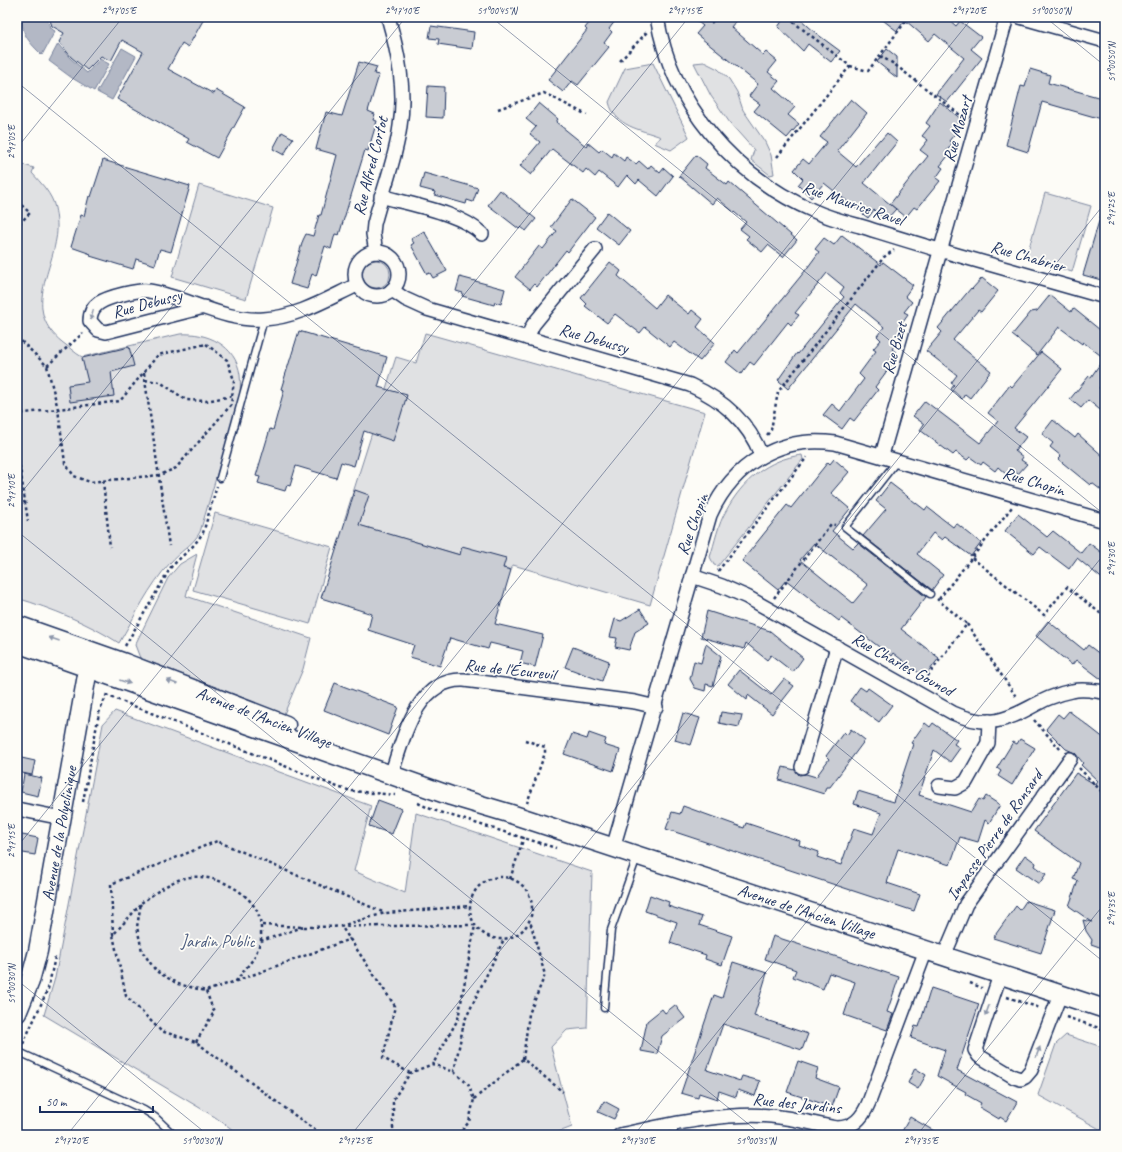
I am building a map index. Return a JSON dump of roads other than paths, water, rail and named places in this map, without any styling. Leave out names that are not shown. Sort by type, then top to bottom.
[{"type":"street","name":"Rue Alfred Cortot","points":[[376,252],[373,229],[399,132],[402,112],[400,64],[388,17]]},
{"type":"street","name":"Rue Mozart","points":[[941,250],[1007,17]]},
{"type":"street","points":[[1020,17],[1105,41]]},
{"type":"street","name":"Rue Maurice Ravel","points":[[657,19],[669,60],[687,99],[716,139],[741,166],[772,190],[816,212],[941,250]]},
{"type":"street","points":[[381,196],[459,219],[472,226],[482,234]]},
{"type":"street","points":[[527,338],[533,325],[595,249]]},
{"type":"street","name":"Rue Chabrier","points":[[941,250],[1105,297]]},
{"type":"street","name":"Rue Bizet","points":[[882,455],[941,250]]},
{"type":"street","points":[[376,252],[387,254],[397,265],[398,280],[392,290],[383,295],[372,296],[365,293],[357,284],[354,274],[358,263],[365,255],[376,252]]},
{"type":"street","name":"Rue Debussy","points":[[204,307],[106,332],[98,330],[92,325],[90,318],[92,311],[98,303],[138,291],[149,291],[240,317],[264,319],[287,316],[304,310],[357,284]]},
{"type":"street","name":"Rue Debussy","points":[[392,290],[419,306],[683,382],[705,391],[733,412],[745,425],[760,450]]},
{"type":"street","name":"Rue Chopin","points":[[613,848],[656,707],[708,522],[717,501],[736,476],[760,450],[813,441],[839,444],[882,455],[1105,521]]},
{"type":"street","name":"Rue Charles Gounod","points":[[692,576],[713,582],[740,594],[960,716],[975,720],[988,721],[1012,717],[1051,697],[1071,691],[1086,690],[1105,692]]},
{"type":"street","name":"Avenue de l'Ancien Village","points":[[17,625],[90,660],[393,770],[463,800],[508,812],[1105,1010]]},
{"type":"street","name":"Avenue de l'Ancien Village","points":[[17,643],[90,660]]},
{"type":"street","points":[[802,767],[837,647]]},
{"type":"street","name":"Avenue de la Polyclinique","points":[[17,1012],[30,981],[38,951],[90,660]]},
{"type":"street","name":"Rue de l'Écureuil","points":[[393,770],[410,719],[416,708],[436,688],[452,680],[464,680],[635,702],[656,707]]},
{"type":"street","points":[[939,786],[955,788],[966,782],[988,743],[988,721]]},
{"type":"street","name":"Impasse Pierre de Ronsard","points":[[944,956],[966,904],[1070,759]]},
{"type":"street","points":[[17,809],[62,818]]},
{"type":"street","name":"Rue des Jardins","points":[[620,1135],[674,1130],[721,1117],[749,1116],[788,1118],[836,1128],[846,1127],[854,1123],[864,1114],[869,1102],[926,950]]},
{"type":"street","points":[[1000,974],[975,1050],[979,1056],[1016,1078],[1026,1077],[1031,1070],[1060,995]]},
{"type":"lane","points":[[220,478],[264,319]]},
{"type":"lane","points":[[898,460],[845,527],[930,594]]},
{"type":"lane","points":[[604,1008],[611,930],[638,856]]},
{"type":"lane","points":[[17,1051],[144,1110],[155,1117],[174,1135]]},
{"type":"park label","name":"Jardin Public","points":[[218,941]]}]
